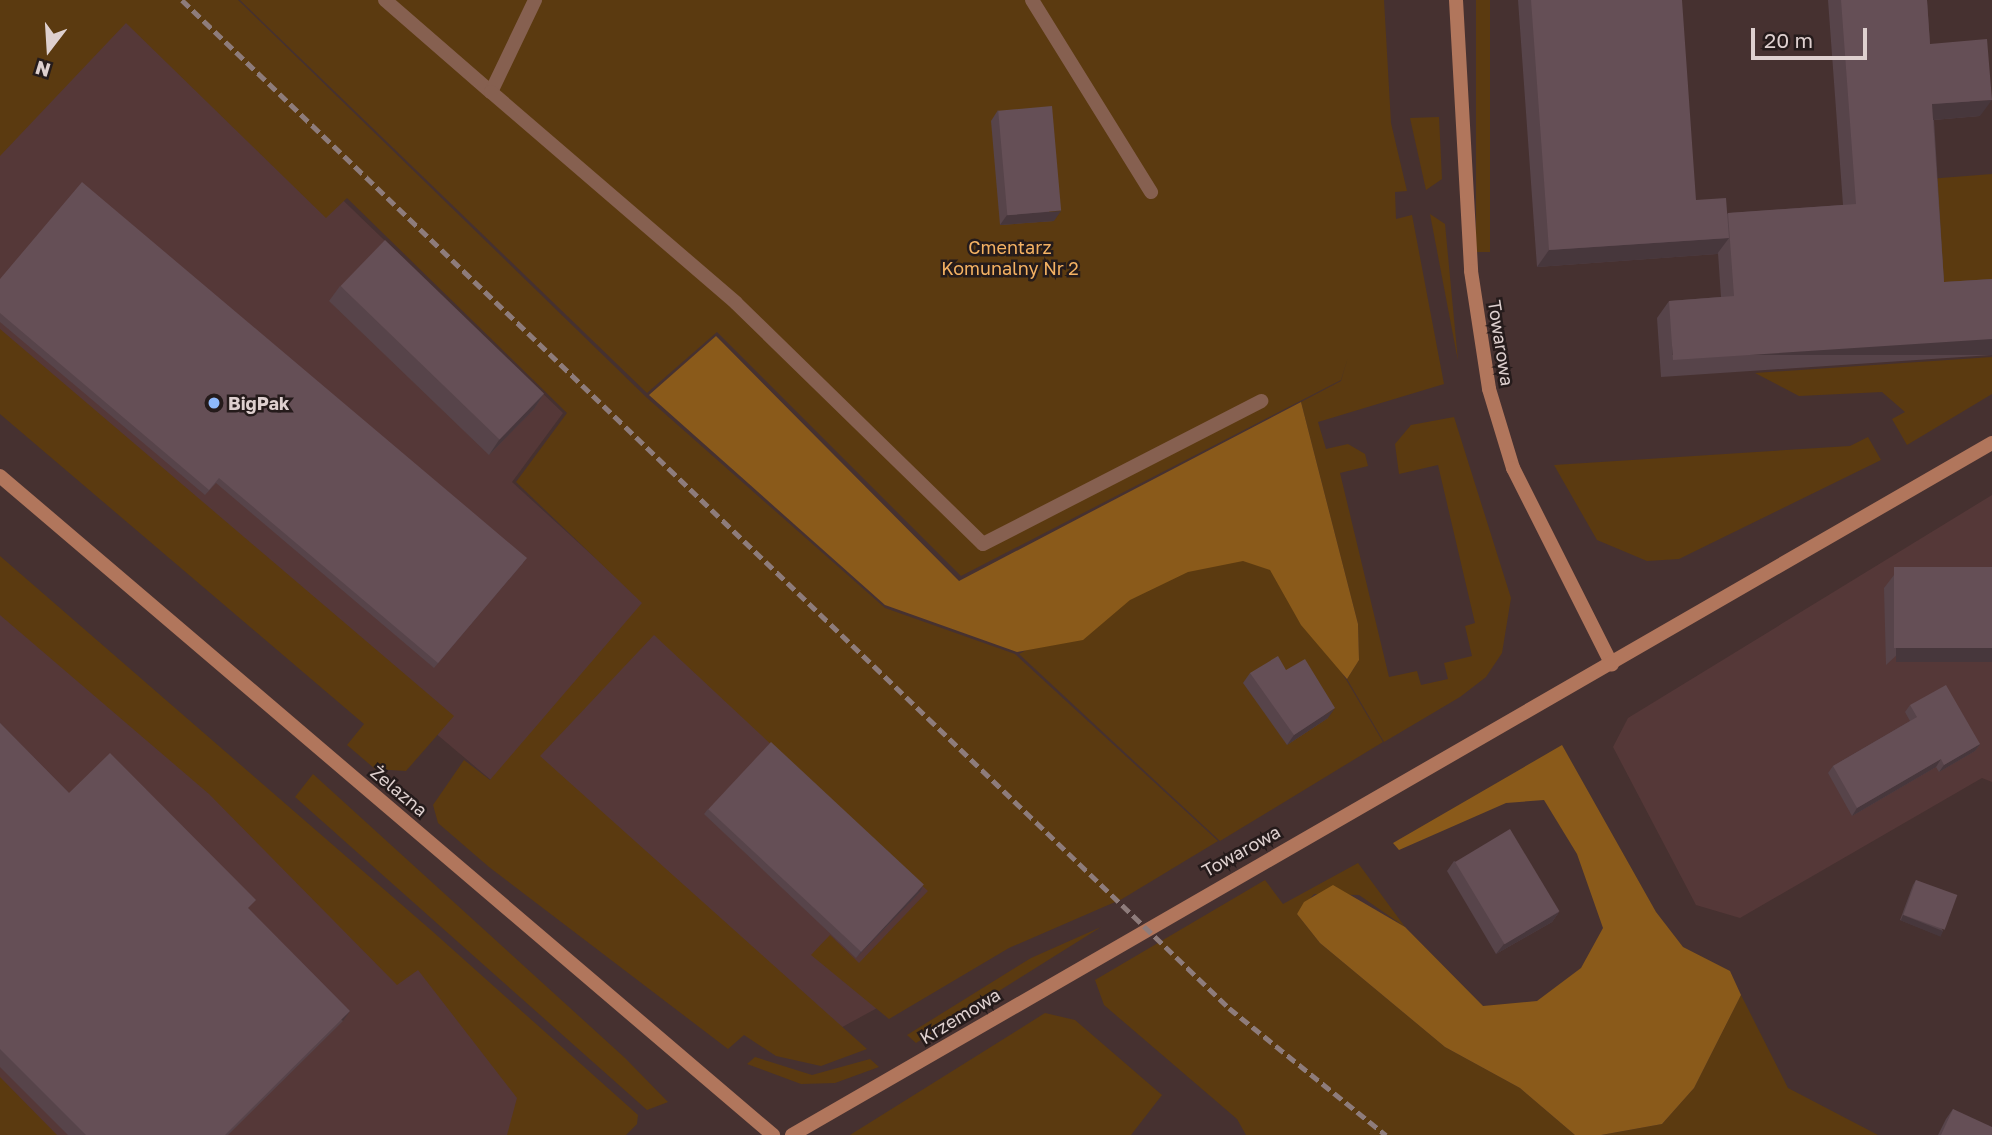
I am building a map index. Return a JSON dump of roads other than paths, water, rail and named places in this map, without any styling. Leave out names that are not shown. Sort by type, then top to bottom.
[{"type":"street","points":[[385,0],[736,303],[983,544],[1261,401]]},
{"type":"street","points":[[491,92],[535,0]]},
{"type":"street","points":[[1032,0],[1151,192]]},
{"type":"street","name":"Towarowa","points":[[1456,0],[1471,271],[1489,389],[1513,468],[1612,666]]},
{"type":"street","name":"Towarowa","points":[[1145,926],[1612,666],[1992,443]]},
{"type":"street","name":"Żelazna","points":[[0,476],[773,1135]]},
{"type":"street","name":"Krzemowa","points":[[792,1135],[1145,926]]},
{"type":"railway","points":[[182,0],[1229,1008],[1386,1135]]},
{"type":"place","name":"BigPak","points":[[214,403]]},
{"type":"park label","name":"Cmentarz Komunalny Nr 2","points":[[1010,258]]}]
